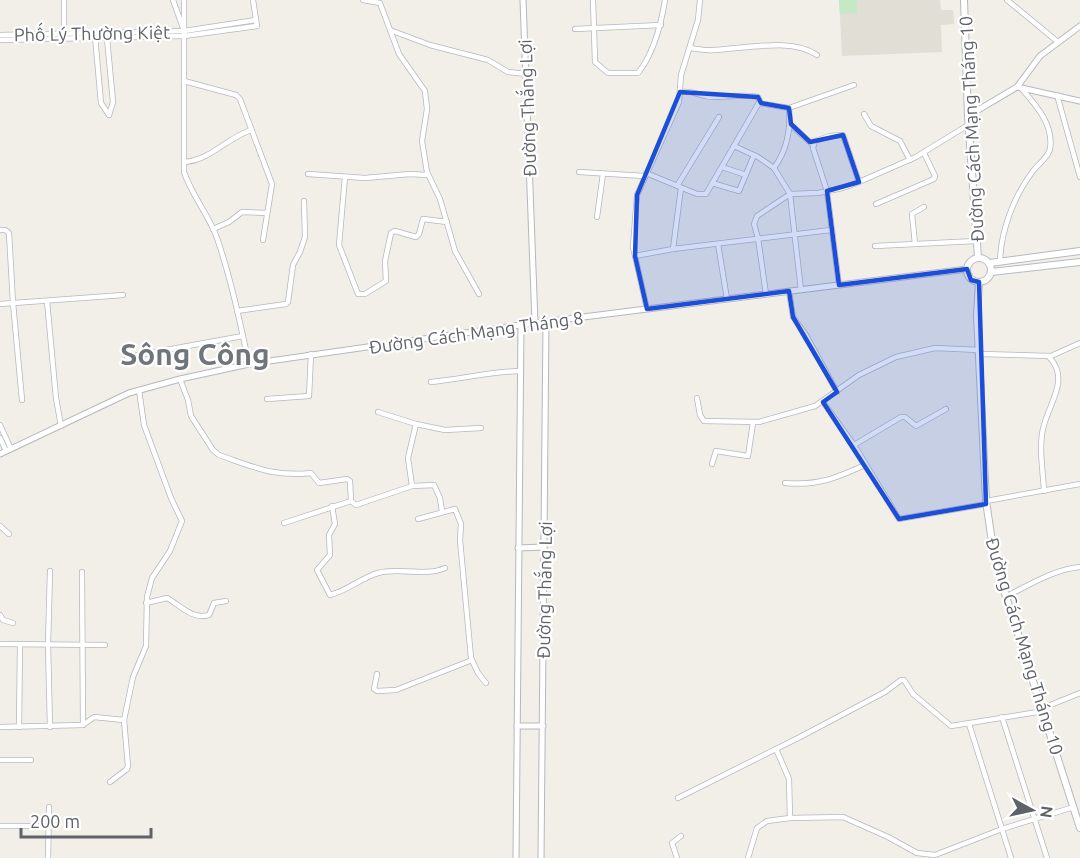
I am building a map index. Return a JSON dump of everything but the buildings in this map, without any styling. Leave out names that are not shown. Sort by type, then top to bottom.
[{"type":"main road","name":"Đường Cách Mạng Tháng 10","points":[[964,0],[968,125],[978,257]]},
{"type":"main road","points":[[990,263],[1080,251]]},
{"type":"main road","points":[[978,257],[990,263],[992,273],[987,280],[979,282],[970,278],[967,269],[970,261],[978,257]]},
{"type":"main road","points":[[992,273],[1080,262]]},
{"type":"main road","name":"Đường Cách Mạng Tháng 10","points":[[979,282],[979,352],[986,502],[996,564],[1080,828]]},
{"type":"street","points":[[64,0],[64,34]]},
{"type":"street","points":[[173,0],[184,33]]},
{"type":"street","points":[[184,0],[184,162],[188,183],[217,236],[249,364]]},
{"type":"street","name":"Phố Lý Thường Kiệt","points":[[0,40],[184,33],[256,23],[253,0]]},
{"type":"street","points":[[363,0],[380,3],[402,59],[425,91],[427,109],[422,141],[427,175],[440,199],[455,251],[479,294]]},
{"type":"street","name":"Đường Thắng Lợi","points":[[523,0],[535,323]]},
{"type":"street","points":[[593,0],[596,62],[608,73],[638,73],[661,25],[665,0]]},
{"type":"street","points":[[647,309],[633,241],[636,203],[646,174],[676,108],[681,75],[698,20],[700,0]]},
{"type":"street","points":[[1007,0],[1058,42]]},
{"type":"street","points":[[575,29],[661,25]]},
{"type":"street","points":[[968,117],[1018,86],[1036,60],[1080,26]]},
{"type":"street","points":[[390,30],[430,45],[488,60],[508,72],[526,74]]},
{"type":"street","name":"Phố Lý Thường Kiệt","points":[[0,35],[95,36]]},
{"type":"street","points":[[95,36],[100,104],[109,115],[113,102],[106,35]]},
{"type":"street","points":[[690,48],[713,51],[792,46],[817,55]]},
{"type":"street","points":[[184,81],[236,95],[240,99],[272,184],[263,240]]},
{"type":"street","points":[[759,103],[789,108],[854,85]]},
{"type":"street","points":[[1018,86],[1080,101]]},
{"type":"street","points":[[1000,261],[1002,242],[1013,208],[1032,172],[1047,155],[1050,147],[1046,123],[1041,111],[1018,86]]},
{"type":"street","points":[[579,172],[646,174],[704,195],[759,103],[758,97],[749,95],[712,98],[694,91],[680,92]]},
{"type":"street","points":[[1057,95],[1080,175]]},
{"type":"street","points":[[774,168],[784,151],[790,124],[789,108]]},
{"type":"street","points":[[864,114],[871,126],[900,141],[910,160]]},
{"type":"street","points":[[673,249],[679,187],[719,117]]},
{"type":"street","points":[[790,124],[813,145],[827,191],[838,285]]},
{"type":"street","points":[[766,294],[755,219],[790,194],[827,191],[859,182],[924,153],[968,125]]},
{"type":"street","points":[[184,162],[201,160],[235,136],[251,130]]},
{"type":"street","points":[[813,145],[817,140],[843,135],[859,182]]},
{"type":"street","points":[[734,146],[774,168],[790,194],[801,290]]},
{"type":"street","points":[[876,204],[934,179],[935,176],[924,153]]},
{"type":"street","points":[[712,183],[737,192],[754,155]]},
{"type":"street","points":[[722,167],[746,175]]},
{"type":"street","points":[[308,174],[374,178],[410,174],[427,175]]},
{"type":"street","points":[[597,217],[603,174]]},
{"type":"street","points":[[345,177],[339,245],[358,294],[365,294],[386,281],[385,256],[393,232],[416,237],[423,219],[447,222]]},
{"type":"street","points":[[237,311],[288,302],[293,265],[305,237],[304,201]]},
{"type":"street","points":[[915,244],[912,214],[924,207]]},
{"type":"street","points":[[213,229],[229,222],[242,212],[266,213]]},
{"type":"street","points":[[0,231],[5,230],[9,233],[22,400]]},
{"type":"street","points":[[635,256],[673,249],[831,230]]},
{"type":"street","points":[[875,246],[976,241]]},
{"type":"street","points":[[718,244],[727,299]]},
{"type":"street","name":"Đường Cách Mạng Tháng 8","points":[[6,452],[129,393],[249,364],[535,323],[967,269]]},
{"type":"street","points":[[789,291],[794,317],[837,392]]},
{"type":"street","points":[[0,304],[123,296]]},
{"type":"street","points":[[47,301],[56,398],[61,426]]},
{"type":"street","name":"Đường Thắng Lợi","points":[[542,858],[546,322]]},
{"type":"street","name":"Đường Thắng Lợi","points":[[516,858],[521,325]]},
{"type":"street","points":[[127,357],[243,336]]},
{"type":"street","points":[[697,398],[700,415],[704,421],[729,420],[753,423],[815,406],[866,370],[896,357],[935,348],[1049,357],[1080,343]]},
{"type":"street","points":[[267,399],[309,396],[311,354]]},
{"type":"street","points":[[1044,491],[1042,447],[1044,425],[1059,386],[1058,368],[1049,357]]},
{"type":"street","points":[[431,382],[466,379],[492,372],[520,371]]},
{"type":"street","points":[[180,379],[191,416],[216,453],[271,473],[313,474],[319,483],[347,479],[350,481],[353,504],[360,505],[412,486],[435,485],[442,512]]},
{"type":"street","points":[[110,782],[128,766],[124,720],[133,677],[146,646],[148,623],[146,603],[152,578],[170,551],[182,520],[171,498],[144,425],[139,390]]},
{"type":"street","points":[[823,402],[854,445],[899,519],[1080,484]]},
{"type":"street","points":[[854,445],[901,417],[905,417],[916,426],[946,409]]},
{"type":"street","points":[[378,412],[445,430],[481,428]]},
{"type":"street","points":[[712,464],[716,452],[748,456],[753,423]]},
{"type":"street","points":[[412,486],[408,458],[416,424]]},
{"type":"street","points":[[0,426],[6,452]]},
{"type":"street","points":[[0,438],[6,452]]},
{"type":"street","points":[[785,483],[823,482],[865,465]]},
{"type":"street","points":[[284,523],[351,501]]},
{"type":"street","points":[[332,506],[335,524],[329,536],[330,555],[317,570],[330,595],[378,573],[436,571],[445,568]]},
{"type":"street","points":[[418,519],[454,508],[460,524],[472,660],[486,683]]},
{"type":"street","points":[[0,526],[9,534]]},
{"type":"street","points":[[518,548],[544,547]]},
{"type":"street","points":[[1007,596],[1042,579],[1080,567]]},
{"type":"street","points":[[50,571],[48,644],[50,727]]},
{"type":"street","points":[[82,572],[83,725]]},
{"type":"street","points":[[146,603],[167,597],[187,612],[205,617],[209,615],[214,603],[226,601]]},
{"type":"street","points":[[0,615],[3,620],[13,623]]},
{"type":"street","points":[[0,644],[105,645]]},
{"type":"street","points":[[19,727],[20,644]]},
{"type":"street","points":[[377,674],[374,688],[377,691],[396,690],[472,660]]},
{"type":"street","points":[[678,798],[885,692],[901,680],[904,680],[913,694],[949,725],[969,724],[1044,710],[1080,693]]},
{"type":"street","points":[[0,727],[83,725],[94,717],[124,720]]},
{"type":"street","points":[[1002,717],[1047,858]]},
{"type":"street","points":[[969,724],[1011,858]]},
{"type":"street","points":[[517,726],[543,726]]},
{"type":"street","points":[[776,749],[789,779],[790,818]]},
{"type":"street","points":[[0,760],[31,760]]},
{"type":"street","points":[[48,858],[49,807]]},
{"type":"street","points":[[748,858],[760,825],[767,821],[843,817],[915,852],[935,855],[1002,829],[1074,807]]},
{"type":"street","points":[[0,826],[49,826]]},
{"type":"street","points":[[677,858],[672,843],[681,836]]},
{"type":"highlighted area","points":[[680,92],[758,97],[761,103],[789,108],[791,124],[810,142],[843,135],[859,182],[827,191],[839,285],[967,269],[971,280],[979,282],[986,504],[899,519],[823,402],[837,392],[793,317],[789,291],[647,309],[635,256],[637,195]]},
{"type":"shaded area","points":[[839,0],[940,0],[941,10],[953,10],[954,24],[941,25],[942,52],[842,56]]},
{"type":"green space","points":[[839,0],[857,0],[857,13],[840,14]]},
{"type":"district","name":"Sông Công","points":[[195,354]]}]
